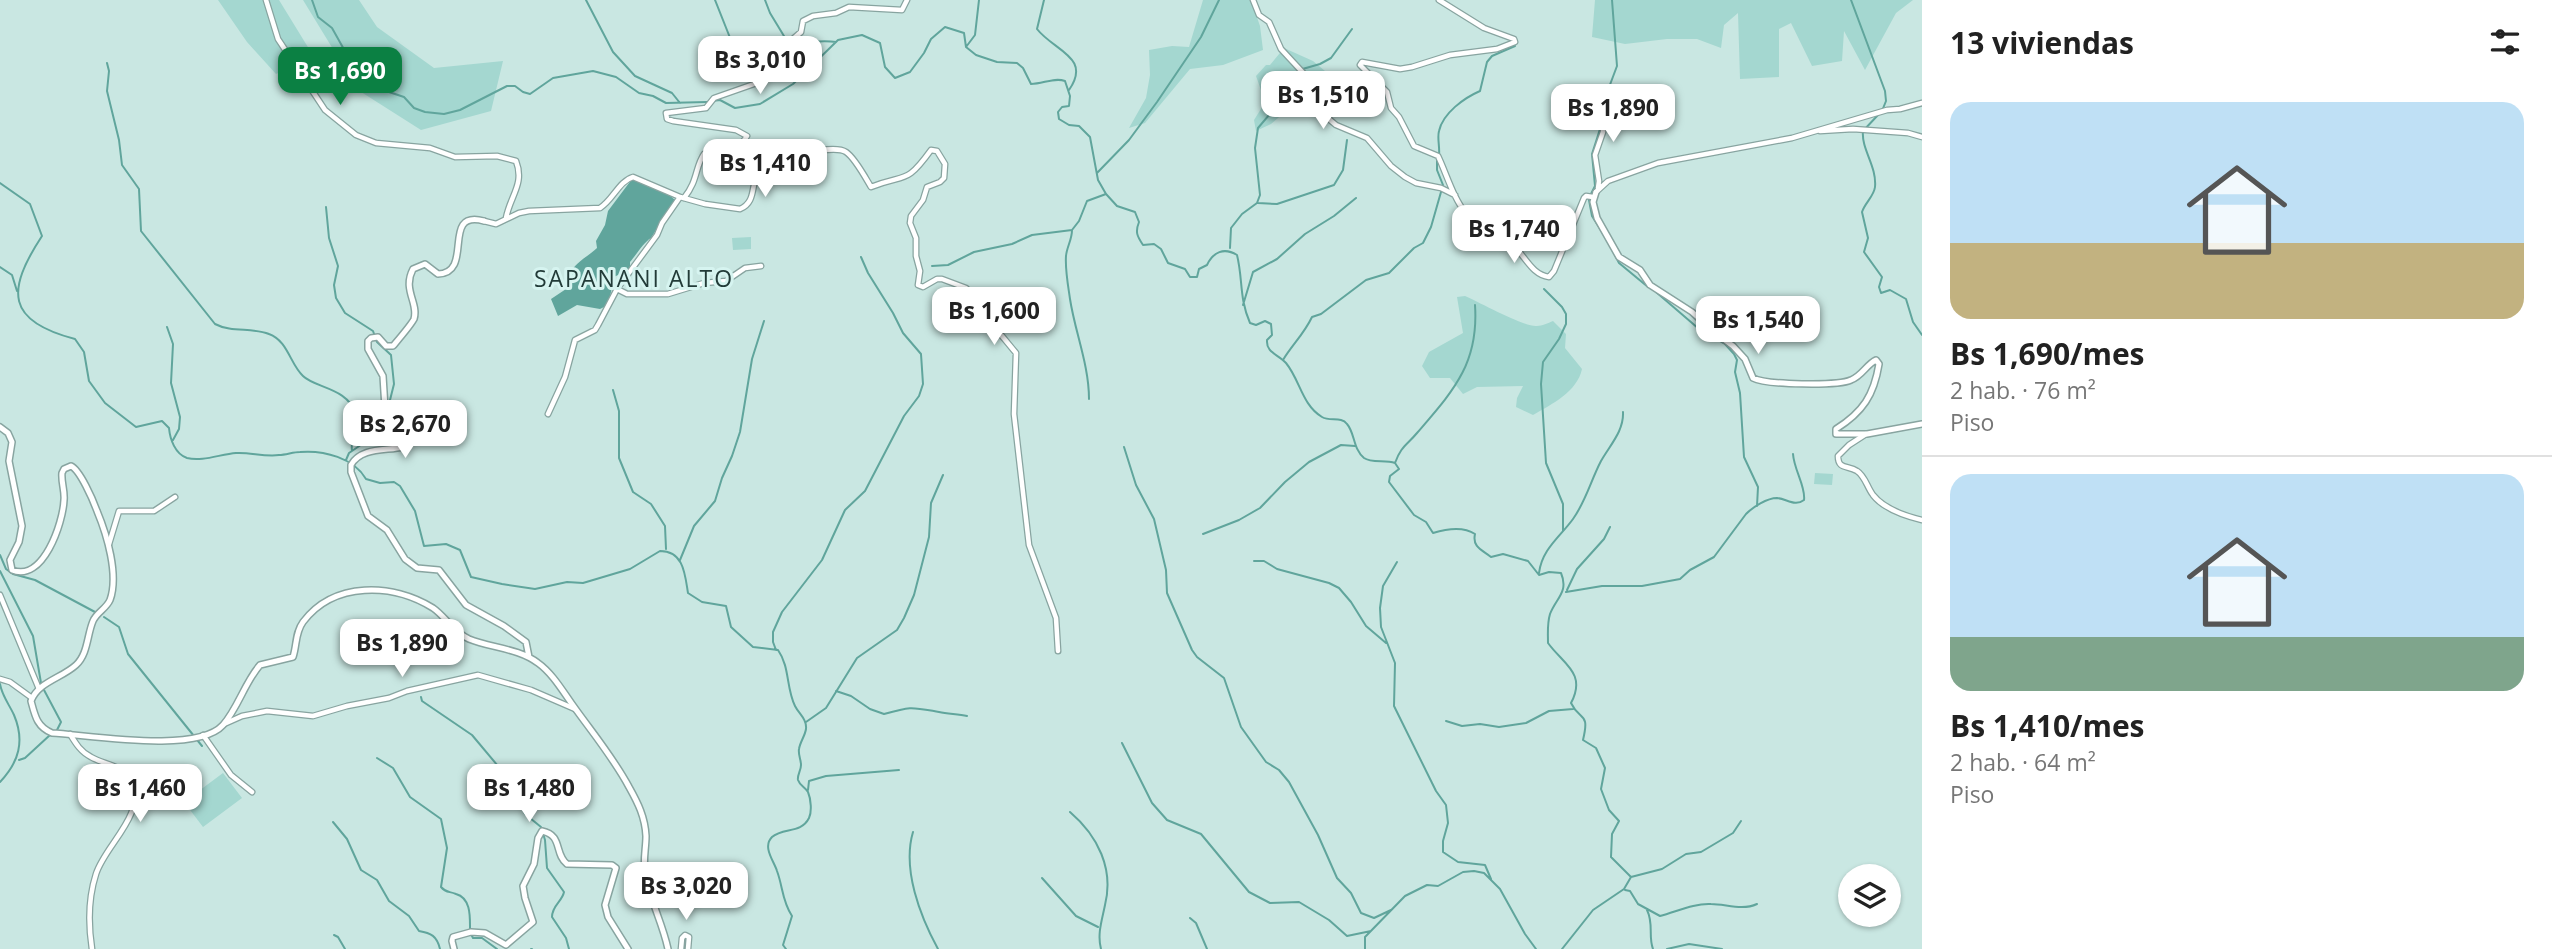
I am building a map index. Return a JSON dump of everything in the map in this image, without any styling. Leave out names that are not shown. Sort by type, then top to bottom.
[{"type":"street","points":[[266,0],[278,39],[325,110],[356,135],[376,143],[430,148],[455,157],[497,156],[516,161],[519,188],[511,200],[505,219]]},
{"type":"street","points":[[548,414],[565,377],[575,340],[595,330],[617,289],[657,236],[662,223],[694,186],[704,154],[720,152],[744,142],[747,136],[736,130],[673,121],[667,119],[666,113],[706,108],[714,98],[754,84],[765,73],[778,52],[801,32],[803,21],[813,16],[836,13],[849,7],[902,10],[907,0]]},
{"type":"street","points":[[1253,0],[1259,15],[1269,22],[1286,56],[1306,75],[1312,94],[1330,120],[1367,138],[1391,166],[1405,177],[1416,183],[1441,188],[1456,196]]},
{"type":"street","points":[[1439,0],[1463,16],[1516,42],[1497,49],[1450,55],[1400,69],[1362,62],[1360,65],[1387,92],[1391,108],[1414,146],[1439,157],[1445,177],[1465,214],[1510,242],[1533,269],[1545,277],[1552,276],[1584,198],[1595,193],[1608,181],[1658,163],[1792,138],[1882,111],[1922,103]]},
{"type":"street","points":[[1612,92],[1595,155],[1599,181],[1595,193],[1600,226],[1619,257],[1640,270],[1650,285],[1692,312],[1733,346],[1745,359],[1753,378],[1776,383],[1840,384],[1853,380],[1874,360],[1878,361],[1877,376],[1870,398],[1835,431],[1840,435],[1922,424]]},
{"type":"street","points":[[1815,131],[1853,129],[1908,133],[1922,137]]},
{"type":"street","points":[[529,657],[528,646],[522,638],[466,605],[439,570],[417,568],[409,563],[395,547],[387,530],[368,516],[351,472],[351,465],[359,456],[375,450],[403,447],[407,441],[389,431],[386,424],[383,376],[368,349],[368,341],[378,337],[386,346],[393,346],[414,318],[415,311],[408,285],[413,269],[425,264],[438,274],[448,272],[457,258],[459,228],[463,224],[476,219],[496,224],[529,211],[600,208],[626,179],[633,177],[705,204],[740,209],[749,202],[757,176],[766,166],[832,148],[849,154],[871,187],[907,178],[931,150],[937,151],[945,164],[944,177],[940,182],[927,187],[921,204],[911,216],[910,226],[916,238],[916,256],[920,271],[918,285],[923,287],[942,279],[966,288],[980,302],[1016,354],[1014,414],[1025,520],[1034,563],[1056,618],[1058,651]]},
{"type":"street","points":[[617,289],[627,294],[668,294],[704,283],[726,281],[745,268],[761,266]]},
{"type":"street","points":[[0,427],[8,433],[12,442],[9,461],[22,526],[19,542],[10,560],[12,570],[25,571],[37,565],[48,551],[61,519],[65,499],[61,477],[66,467],[77,469],[105,530],[108,545],[111,598],[93,621],[82,660],[39,689],[31,701],[39,725],[52,733],[153,742],[211,733],[242,716],[267,711],[313,716],[478,675],[531,690],[576,709]]},
{"type":"street","points":[[1867,433],[1843,450],[1838,456],[1838,463],[1859,473],[1883,505],[1922,520]]},
{"type":"street","points":[[108,545],[119,511],[154,511],[175,497]]},
{"type":"street","points":[[224,724],[260,665],[293,657],[296,638],[303,622],[317,609],[341,594],[371,588],[383,589],[436,610],[449,625],[468,639],[529,657],[547,671],[576,709],[627,783],[640,807],[646,837],[645,878],[668,949]]},
{"type":"street","points":[[0,594],[39,689]]},
{"type":"street","points":[[0,679],[10,682],[32,698]]},
{"type":"street","points":[[70,734],[80,749],[90,757],[126,773],[133,785],[135,796],[129,818],[106,852],[96,874],[89,911],[92,949]]},
{"type":"street","points":[[203,735],[231,775],[252,792]]},
{"type":"street","points":[[454,949],[453,937],[462,934],[485,933],[506,945],[532,925],[523,886],[534,864],[538,838],[542,831],[554,836],[559,843],[560,856],[567,864],[612,865],[616,868],[605,905],[608,917],[628,949]]},
{"type":"street","points":[[681,949],[685,935],[689,937],[688,949]]},
{"type":"shaded area","points":[[218,0],[279,0],[314,57],[276,74],[247,42]]},
{"type":"shaded area","points":[[303,0],[359,0],[377,27],[434,68],[503,61],[491,111],[421,130],[358,90]]},
{"type":"shaded area","points":[[1203,0],[1251,0],[1260,26],[1263,50],[1223,65],[1190,69],[1145,123],[1129,128],[1146,98],[1150,75],[1149,50],[1172,46],[1189,47]]},
{"type":"shaded area","points":[[1595,0],[1913,0],[1896,13],[1865,70],[1844,31],[1842,61],[1812,66],[1791,23],[1779,29],[1779,77],[1740,79],[1738,13],[1724,25],[1721,48],[1697,39],[1625,44],[1592,37]]},
{"type":"shaded area","points":[[1284,48],[1313,61],[1325,71],[1301,89],[1285,112],[1271,124],[1256,131],[1254,120],[1281,77],[1271,76],[1261,90],[1256,76],[1266,65],[1270,65]]},
{"type":"shaded area","points":[[632,179],[667,193],[675,200],[651,238],[630,262],[630,269],[614,277],[606,306],[600,309],[577,305],[558,316],[551,299],[569,287],[574,267],[597,248],[596,241],[605,225],[608,211]]},
{"type":"shaded area","points":[[751,237],[751,249],[733,250],[732,238]]},
{"type":"shaded area","points":[[1465,296],[1531,326],[1553,321],[1566,334],[1565,348],[1582,369],[1575,384],[1563,396],[1533,415],[1516,407],[1523,386],[1477,387],[1463,394],[1450,378],[1430,378],[1422,366],[1429,352],[1463,333],[1457,297]]},
{"type":"shaded area","points":[[1815,473],[1833,474],[1832,485],[1814,484]]},
{"type":"shaded area","points":[[223,773],[242,798],[203,827],[184,802]]},
{"type":"waterway","points":[[312,0],[318,17],[332,28],[346,53],[358,55],[380,89],[404,97],[414,108],[425,112],[444,114],[460,110],[507,86],[515,86],[530,94],[553,78],[593,71],[616,77],[639,93],[666,103],[707,102]]},
{"type":"waterway","points":[[586,0],[613,52],[635,76],[672,93],[680,103]]},
{"type":"waterway","points":[[715,0],[744,73],[750,79],[760,81],[801,75]]},
{"type":"waterway","points":[[765,0],[787,41],[836,42]]},
{"type":"waterway","points":[[966,47],[975,35],[979,0]]},
{"type":"waterway","points":[[1044,0],[1037,29],[1073,62],[1075,79],[1069,90]]},
{"type":"waterway","points":[[1097,173],[1129,140],[1157,102],[1201,37],[1219,0]]},
{"type":"waterway","points":[[1591,194],[1595,186],[1592,154],[1617,66],[1612,0]]},
{"type":"waterway","points":[[1851,0],[1885,91],[1886,101],[1882,111]]},
{"type":"waterway","points":[[712,101],[720,100],[735,108],[760,104],[793,84],[838,40],[862,35],[880,43],[885,67],[895,78],[910,72],[931,39],[945,27],[964,33],[966,47],[976,55],[997,62],[1017,63],[1023,68],[1031,84],[1065,81],[1070,96],[1069,106],[1062,107],[1058,112],[1059,119],[1069,125],[1079,126],[1090,137],[1098,180],[1117,206],[1135,212],[1139,222],[1137,234],[1143,245],[1154,244],[1161,249],[1168,263],[1185,269],[1190,277],[1197,277],[1199,269],[1207,265],[1219,252],[1228,251],[1237,255],[1244,305],[1250,323],[1256,325],[1265,321],[1271,324],[1272,335],[1267,340],[1268,348],[1286,363],[1315,412],[1322,417],[1345,422],[1364,458],[1395,463],[1399,469],[1390,476],[1389,482],[1414,515],[1426,522],[1433,533],[1449,529],[1470,531],[1475,534],[1476,545],[1491,557],[1503,554],[1528,561],[1539,575],[1561,573],[1564,585],[1550,614],[1548,643],[1575,676],[1575,693],[1571,703],[1585,721],[1583,740],[1596,748],[1605,768],[1601,789],[1609,810],[1619,821],[1612,834],[1611,857],[1631,877],[1624,889],[1593,910],[1562,949]]},
{"type":"waterway","points":[[1230,248],[1231,228],[1242,214],[1257,203],[1260,195],[1255,148],[1258,128],[1275,108],[1291,77],[1299,70],[1331,58],[1352,29]]},
{"type":"waterway","points":[[1439,155],[1438,134],[1445,118],[1461,102],[1480,91],[1487,62],[1492,56],[1515,46]]},
{"type":"waterway","points":[[107,63],[107,91],[122,165],[139,189],[141,231],[215,324],[262,332],[275,337],[285,347],[303,376],[346,398],[356,418],[352,451]]},
{"type":"waterway","points":[[1878,115],[1863,131],[1864,144],[1875,179],[1874,190],[1862,212],[1868,238],[1864,252],[1882,277],[1879,287],[1881,293],[1890,290],[1906,299],[1913,322],[1922,335]]},
{"type":"waterway","points":[[1258,203],[1277,204],[1334,185],[1343,170],[1347,140]]},
{"type":"waterway","points":[[1283,360],[1312,317],[1321,314],[1366,280],[1389,273],[1414,248],[1423,243],[1431,227],[1443,185],[1437,170],[1437,160]]},
{"type":"waterway","points":[[0,183],[30,204],[42,236],[30,255],[18,288],[19,301],[25,313],[52,332],[75,339],[84,352],[89,381],[105,403],[136,427],[162,421],[169,428],[174,446],[183,456],[199,459],[236,453],[284,455],[309,452],[338,457],[354,466],[366,479],[380,483],[394,482],[400,486],[415,511],[424,546],[446,544],[460,550],[471,577],[502,584],[535,589],[567,582],[583,583],[630,569],[660,551],[668,552],[682,565],[688,593],[702,602],[726,606],[731,627],[753,647],[778,650],[784,663],[792,699],[806,725],[799,749],[801,765],[798,778],[808,792],[811,805],[806,823],[776,834],[768,845],[786,905],[792,916],[783,945],[786,949]]},
{"type":"waterway","points":[[932,266],[948,265],[974,252],[1012,244],[1032,235],[1072,230],[1087,201],[1106,194]]},
{"type":"waterway","points":[[1243,305],[1253,272],[1277,259],[1305,234],[1356,198]]},
{"type":"waterway","points":[[1589,200],[1592,216],[1604,235]]},
{"type":"waterway","points":[[326,207],[329,238],[338,266],[334,285],[336,298],[345,313],[373,331],[377,342],[391,355],[394,384],[387,412]]},
{"type":"waterway","points":[[1072,230],[1066,256],[1066,272],[1087,374],[1089,399]]},
{"type":"waterway","points":[[1612,249],[1619,263],[1648,287]]},
{"type":"waterway","points":[[776,650],[773,632],[782,612],[822,560],[845,510],[865,491],[904,416],[919,396],[923,384],[921,354],[903,333],[861,257]]},
{"type":"waterway","points":[[0,267],[12,275],[17,291]]},
{"type":"waterway","points":[[1544,289],[1566,314],[1566,324],[1559,339],[1543,362],[1541,384],[1546,463],[1563,504],[1563,531]]},
{"type":"waterway","points":[[1656,292],[1699,329],[1725,344],[1737,360],[1735,372],[1740,393],[1744,457],[1758,487],[1757,506]]},
{"type":"waterway","points":[[1395,463],[1402,449],[1442,404],[1461,375],[1473,344],[1475,305]]},
{"type":"waterway","points":[[680,560],[694,526],[715,501],[732,456],[740,432],[752,359],[764,321]]},
{"type":"waterway","points":[[167,327],[173,344],[171,383],[180,417],[179,429],[173,440]]},
{"type":"waterway","points":[[613,390],[619,411],[619,458],[633,492],[651,504],[665,526],[666,549]]},
{"type":"waterway","points":[[1539,573],[1548,550],[1581,505],[1601,461],[1619,432],[1623,412]]},
{"type":"waterway","points":[[346,460],[349,453],[371,438],[383,420]]},
{"type":"waterway","points":[[1203,534],[1239,520],[1260,508],[1309,462],[1341,445],[1355,446]]},
{"type":"waterway","points":[[1124,447],[1136,485],[1154,519],[1166,570],[1167,593],[1192,650],[1224,678],[1241,727],[1266,762],[1279,770],[1289,782],[1318,835],[1337,878],[1351,893],[1361,913],[1374,918],[1391,910]]},
{"type":"waterway","points":[[1566,592],[1602,586],[1642,586],[1680,579],[1690,570],[1714,557],[1746,514],[1756,506],[1773,498],[1794,503],[1804,500],[1793,454]]},
{"type":"waterway","points":[[806,722],[826,708],[857,658],[897,630],[904,618],[914,595],[929,537],[931,503],[943,475]]},
{"type":"waterway","points":[[1567,590],[1577,569],[1604,539],[1610,527]]},
{"type":"waterway","points":[[0,555],[6,569],[13,574],[35,580],[95,612]]},
{"type":"waterway","points":[[1254,561],[1264,561],[1277,569],[1339,588],[1366,626],[1386,643]]},
{"type":"waterway","points":[[1397,562],[1383,586],[1380,608],[1381,627],[1395,663],[1394,706],[1436,791],[1446,805],[1448,823],[1443,852],[1458,862],[1485,865],[1491,879]]},
{"type":"waterway","points":[[0,571],[33,636],[41,683]]},
{"type":"waterway","points":[[104,617],[119,627],[128,654],[202,746]]},
{"type":"waterway","points":[[0,684],[19,734],[16,759],[0,782]]},
{"type":"waterway","points":[[44,690],[61,722],[57,730]]},
{"type":"waterway","points":[[836,691],[884,714],[912,708],[967,716]]},
{"type":"waterway","points":[[421,697],[422,701],[472,735],[503,772],[525,814],[541,827],[547,868],[564,892],[552,917],[566,938],[569,949]]},
{"type":"waterway","points":[[1446,721],[1462,726],[1480,724],[1499,727],[1526,723],[1549,711],[1573,709]]},
{"type":"waterway","points":[[19,760],[25,758],[50,735]]},
{"type":"waterway","points":[[1122,743],[1152,803],[1167,820],[1201,834],[1249,892],[1270,903],[1299,902],[1329,920],[1347,936],[1371,931]]},
{"type":"waterway","points":[[377,758],[393,768],[410,797],[441,819],[447,848],[441,887],[465,899],[469,908],[470,929]]},
{"type":"waterway","points":[[808,790],[809,781],[826,776],[899,770]]},
{"type":"waterway","points":[[1070,812],[1096,842],[1105,866],[1107,892],[1100,932],[1101,949]]},
{"type":"waterway","points":[[1631,877],[1662,869],[1686,854],[1701,852],[1733,833],[1741,821]]},
{"type":"waterway","points":[[333,822],[347,839],[361,870],[377,880],[389,901],[409,916],[419,931],[435,938],[440,949]]},
{"type":"waterway","points":[[913,832],[910,846],[911,877],[919,907],[938,949]]},
{"type":"waterway","points":[[1365,949],[1365,937],[1405,896],[1427,885],[1438,886],[1463,872],[1474,871],[1484,873],[1500,889],[1536,949]]},
{"type":"waterway","points":[[1042,878],[1076,916],[1098,927]]},
{"type":"waterway","points":[[1625,890],[1630,891],[1638,904],[1660,916],[1705,904],[1740,907],[1757,904]]},
{"type":"waterway","points":[[1647,910],[1653,949]]},
{"type":"waterway","points":[[1190,918],[1196,923],[1207,949]]},
{"type":"waterway","points":[[471,934],[473,938],[482,938],[497,949]]},
{"type":"waterway","points":[[334,935],[345,949]]},
{"type":"waterway","points":[[1667,949],[1689,944],[1722,949]]},
{"type":"district","name":"SAPANANI ALTO","points":[[634,279]]}]
